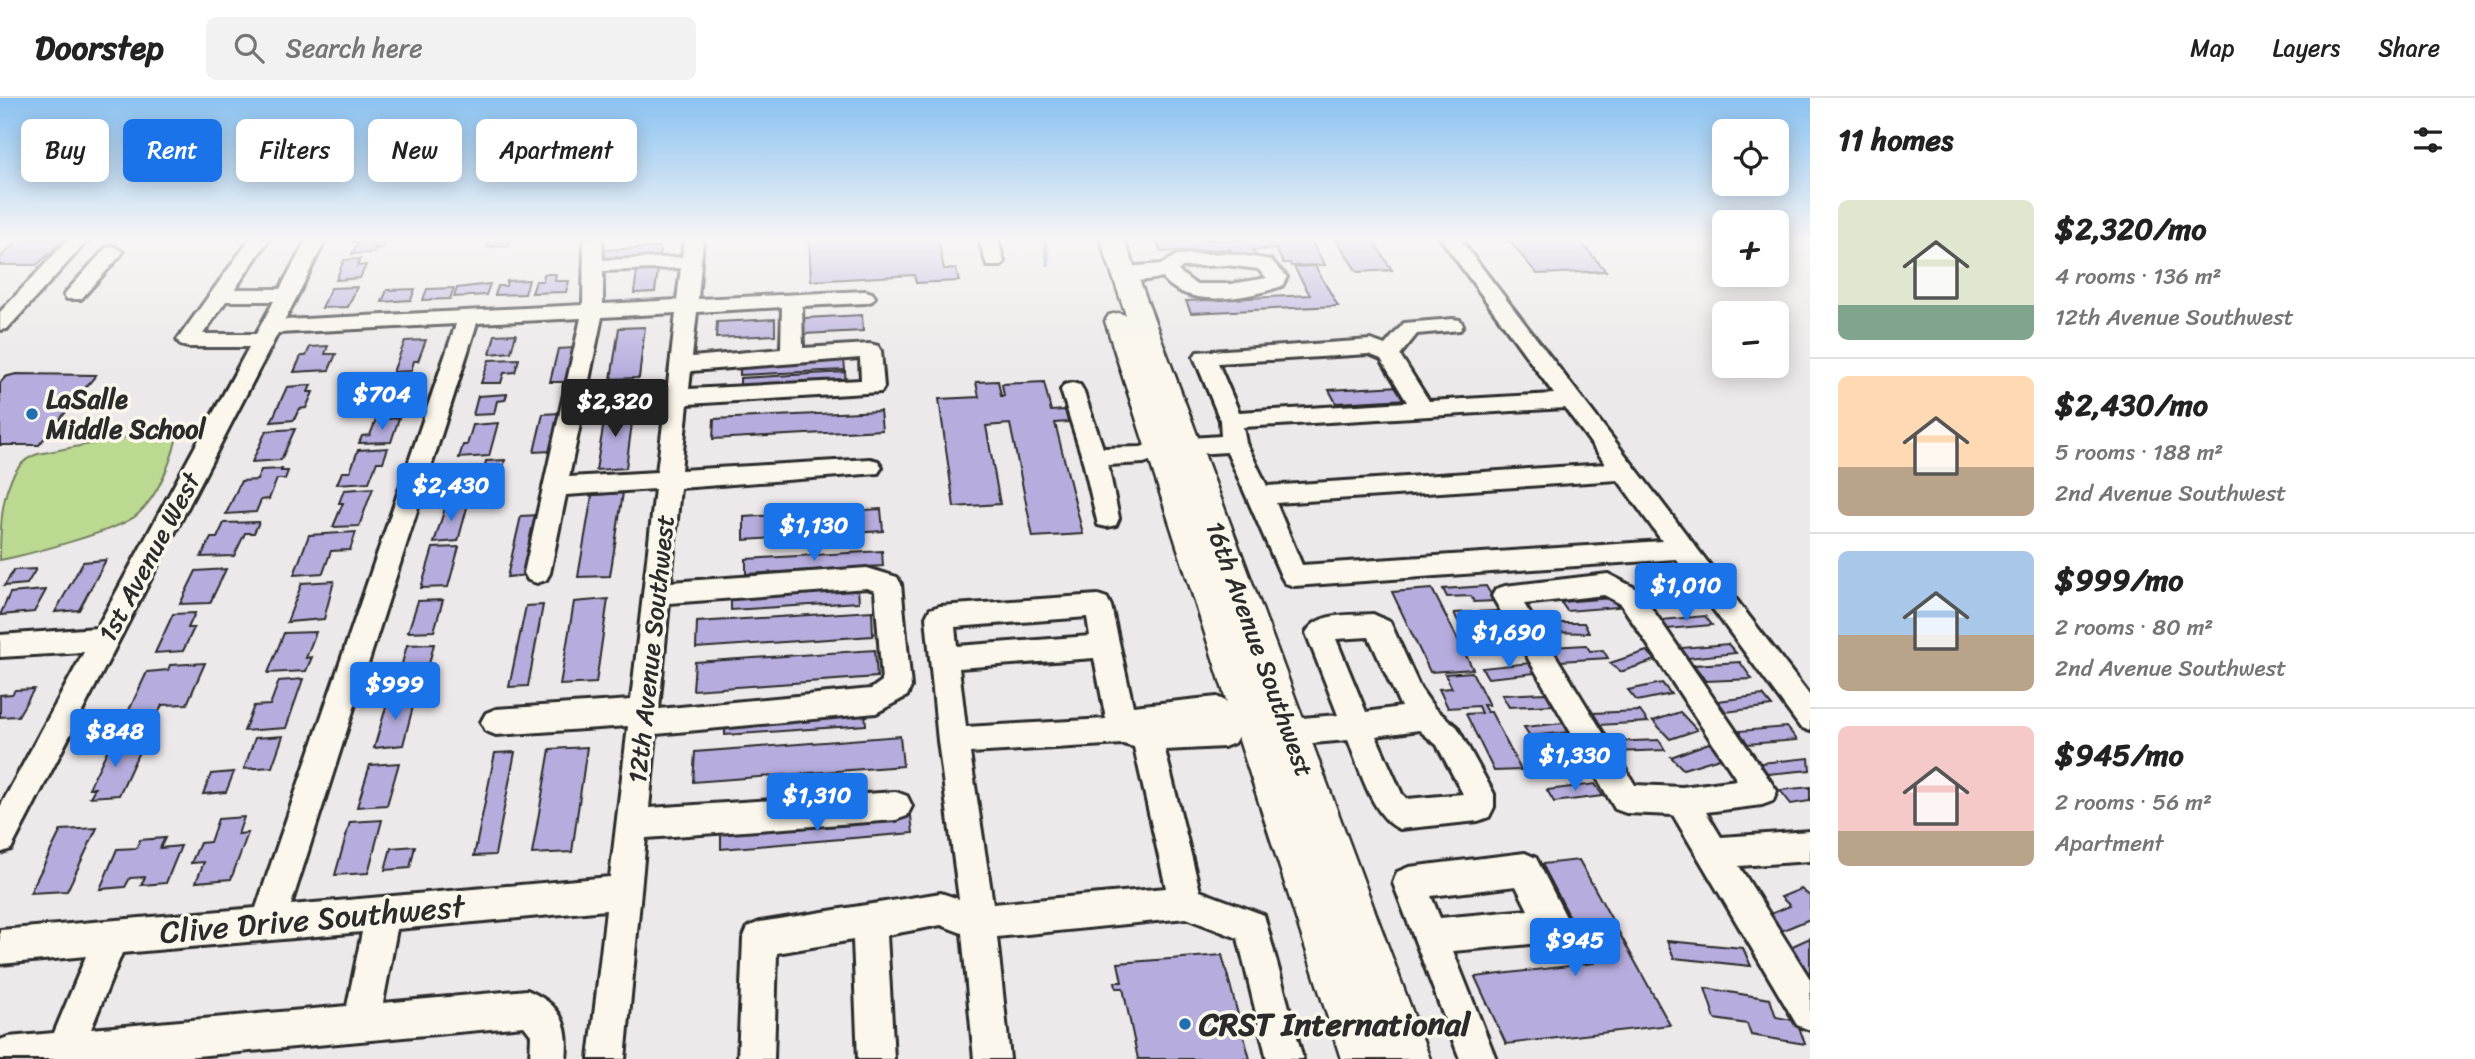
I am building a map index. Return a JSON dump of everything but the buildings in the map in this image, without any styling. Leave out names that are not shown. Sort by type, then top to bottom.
[{"type":"main road","name":"16th Avenue Southwest","points":[[1109,284],[1174,447],[1265,721],[1364,1059]]},
{"type":"main road","name":"16th Avenue Southwest","points":[[1138,284],[1174,447]]},
{"type":"main road","name":"16th Avenue Southwest","points":[[1265,721],[1407,1059]]},
{"type":"street","points":[[74,295],[84,284]]},
{"type":"street","points":[[228,284],[188,340],[469,316],[864,297]]},
{"type":"street","name":"1st Avenue West","points":[[0,838],[294,284]]},
{"type":"street","points":[[537,573],[593,310],[593,284]]},
{"type":"street","name":"12th Avenue Southwest","points":[[607,1059],[689,284]]},
{"type":"street","points":[[1484,284],[1810,718]]},
{"type":"street","points":[[220,295],[288,295]]},
{"type":"street","points":[[792,300],[792,355]]},
{"type":"street","points":[[268,923],[469,316]]},
{"type":"street","points":[[1389,354],[1411,328],[1454,325]]},
{"type":"street","points":[[1423,409],[1389,354],[1371,347],[1205,357],[1294,576],[1682,549]]},
{"type":"street","points":[[574,398],[679,384],[792,355],[870,351],[873,387],[679,384]]},
{"type":"street","points":[[1072,390],[1094,457],[1107,517]]},
{"type":"street","points":[[1094,457],[1144,455],[1233,431]]},
{"type":"street","points":[[1260,495],[1624,471]]},
{"type":"street","points":[[555,487],[668,480]]},
{"type":"street","points":[[643,718],[876,701],[897,687],[888,584],[867,578],[656,594]]},
{"type":"street","points":[[1608,584],[1630,597],[1762,791],[1682,802],[1626,799],[1505,596],[1608,584]]},
{"type":"street","points":[[1106,646],[944,658],[940,617],[1098,607],[1106,646],[1186,902]]},
{"type":"street","points":[[1373,625],[1380,630],[1409,696],[1424,717],[1447,736],[1479,794],[1478,807],[1400,814],[1391,804],[1357,726],[1320,633],[1324,629],[1373,625]]},
{"type":"street","points":[[0,646],[105,639]]},
{"type":"street","points":[[1135,734],[1141,716],[1217,709],[1265,721],[1357,726],[1424,717]]},
{"type":"street","points":[[992,1059],[972,863],[953,741],[1135,734]]},
{"type":"street","points":[[1682,802],[1810,1012]]},
{"type":"street","points":[[632,824],[896,806]]},
{"type":"street","points":[[1713,853],[1810,846]]},
{"type":"street","name":"Clive Drive Southwest","points":[[0,947],[625,891]]},
{"type":"street","points":[[756,1059],[760,939],[941,909],[978,922],[1186,902],[1251,927],[1285,1059]]},
{"type":"street","points":[[361,1023],[383,913]]},
{"type":"street","points":[[1430,936],[1478,1059]]},
{"type":"street","points":[[65,1050],[111,937]]},
{"type":"lane","points":[[0,324],[38,284]]},
{"type":"lane","points":[[1233,431],[1423,409],[1571,400]]},
{"type":"lane","points":[[668,480],[870,467]]},
{"type":"lane","points":[[944,658],[953,741]]},
{"type":"lane","points":[[496,722],[643,718]]},
{"type":"lane","points":[[869,921],[876,1059]]},
{"type":"lane","points":[[8,1055],[527,1008],[541,1014],[549,1030],[548,1059]]},
{"type":"green space","points":[[179,427],[165,474],[153,496],[138,514],[94,534],[0,560],[5,499],[9,484],[25,460],[38,454]]},
{"type":"place","name":"LaSalle Middle School","points":[[32,414]]},
{"type":"place","name":"CRST International","points":[[1185,1024]]}]
